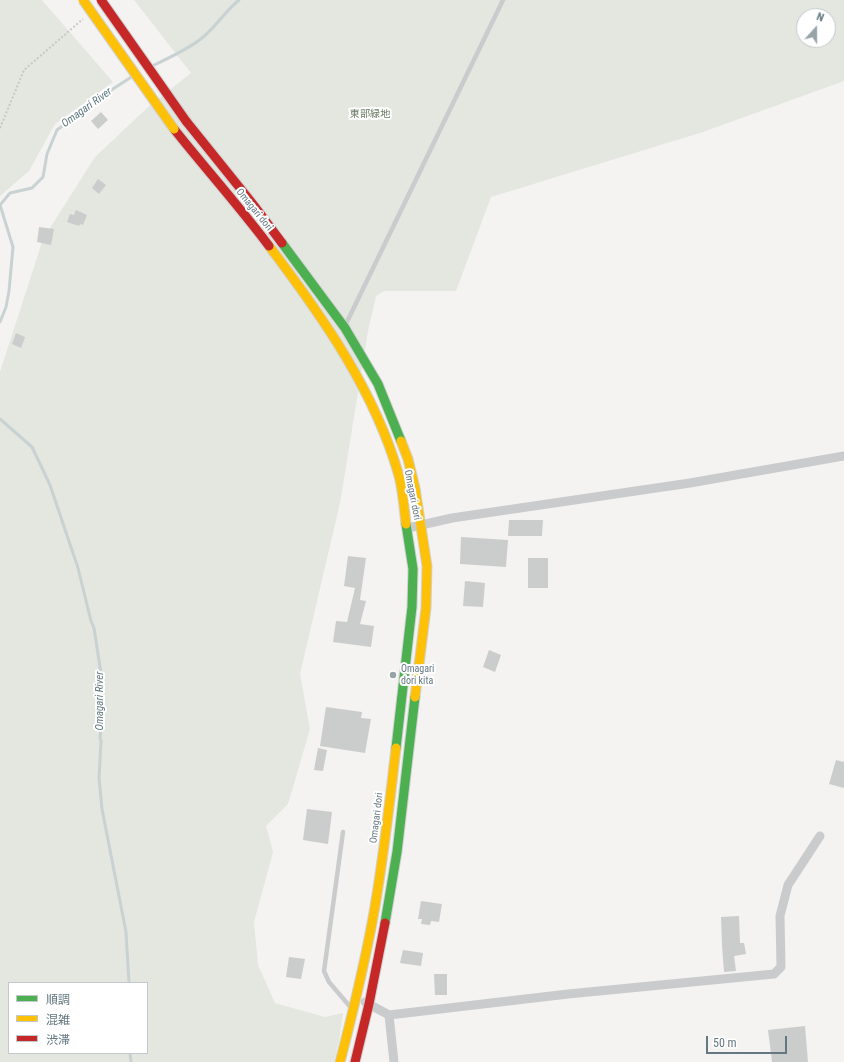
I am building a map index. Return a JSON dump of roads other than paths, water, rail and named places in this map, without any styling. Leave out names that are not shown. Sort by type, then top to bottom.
[{"type":"street","name":"Omagari dori","points":[[83,0],[174,129],[213,178],[251,222],[291,275],[327,327],[356,376],[381,424],[399,477],[413,568],[412,607],[384,850],[372,922],[356,998],[340,1062]]},
{"type":"street","name":"Omagari dori","points":[[101,0],[186,120],[252,203],[344,328],[378,384],[393,418],[408,459],[414,481],[427,566],[426,608],[397,852],[369,1004],[355,1062]]},
{"type":"street","points":[[408,528],[452,518],[690,484],[844,456]]},
{"type":"street","points":[[356,998],[389,1015],[568,994],[774,974],[782,966],[780,916],[788,885],[820,836]]},
{"type":"street","points":[[389,1015],[394,1062]]},
{"type":"lane","points":[[344,328],[503,0]]},
{"type":"lane","points":[[343,832],[324,971],[329,982],[353,1010]]},
{"type":"waterway","name":"Omagari River","points":[[152,66],[197,42],[207,34],[239,0]]},
{"type":"waterway","name":"Omagari River","points":[[0,322],[6,307],[9,291],[13,247],[0,205],[10,193],[32,188],[43,177],[47,154],[57,130],[102,96],[133,76]]},
{"type":"waterway","name":"Omagari River","points":[[0,419],[32,447],[50,485],[78,568],[94,628],[102,680],[103,708],[100,738],[99,778],[102,809],[126,932],[129,982]]},
{"type":"waterway","name":"Omagari River","points":[[130,1054],[131,1062]]},
{"type":"place","name":"Omagari dori kita","points":[[393,675]]},
{"type":"park label","name":"東部緑地","points":[[370,114]]}]
